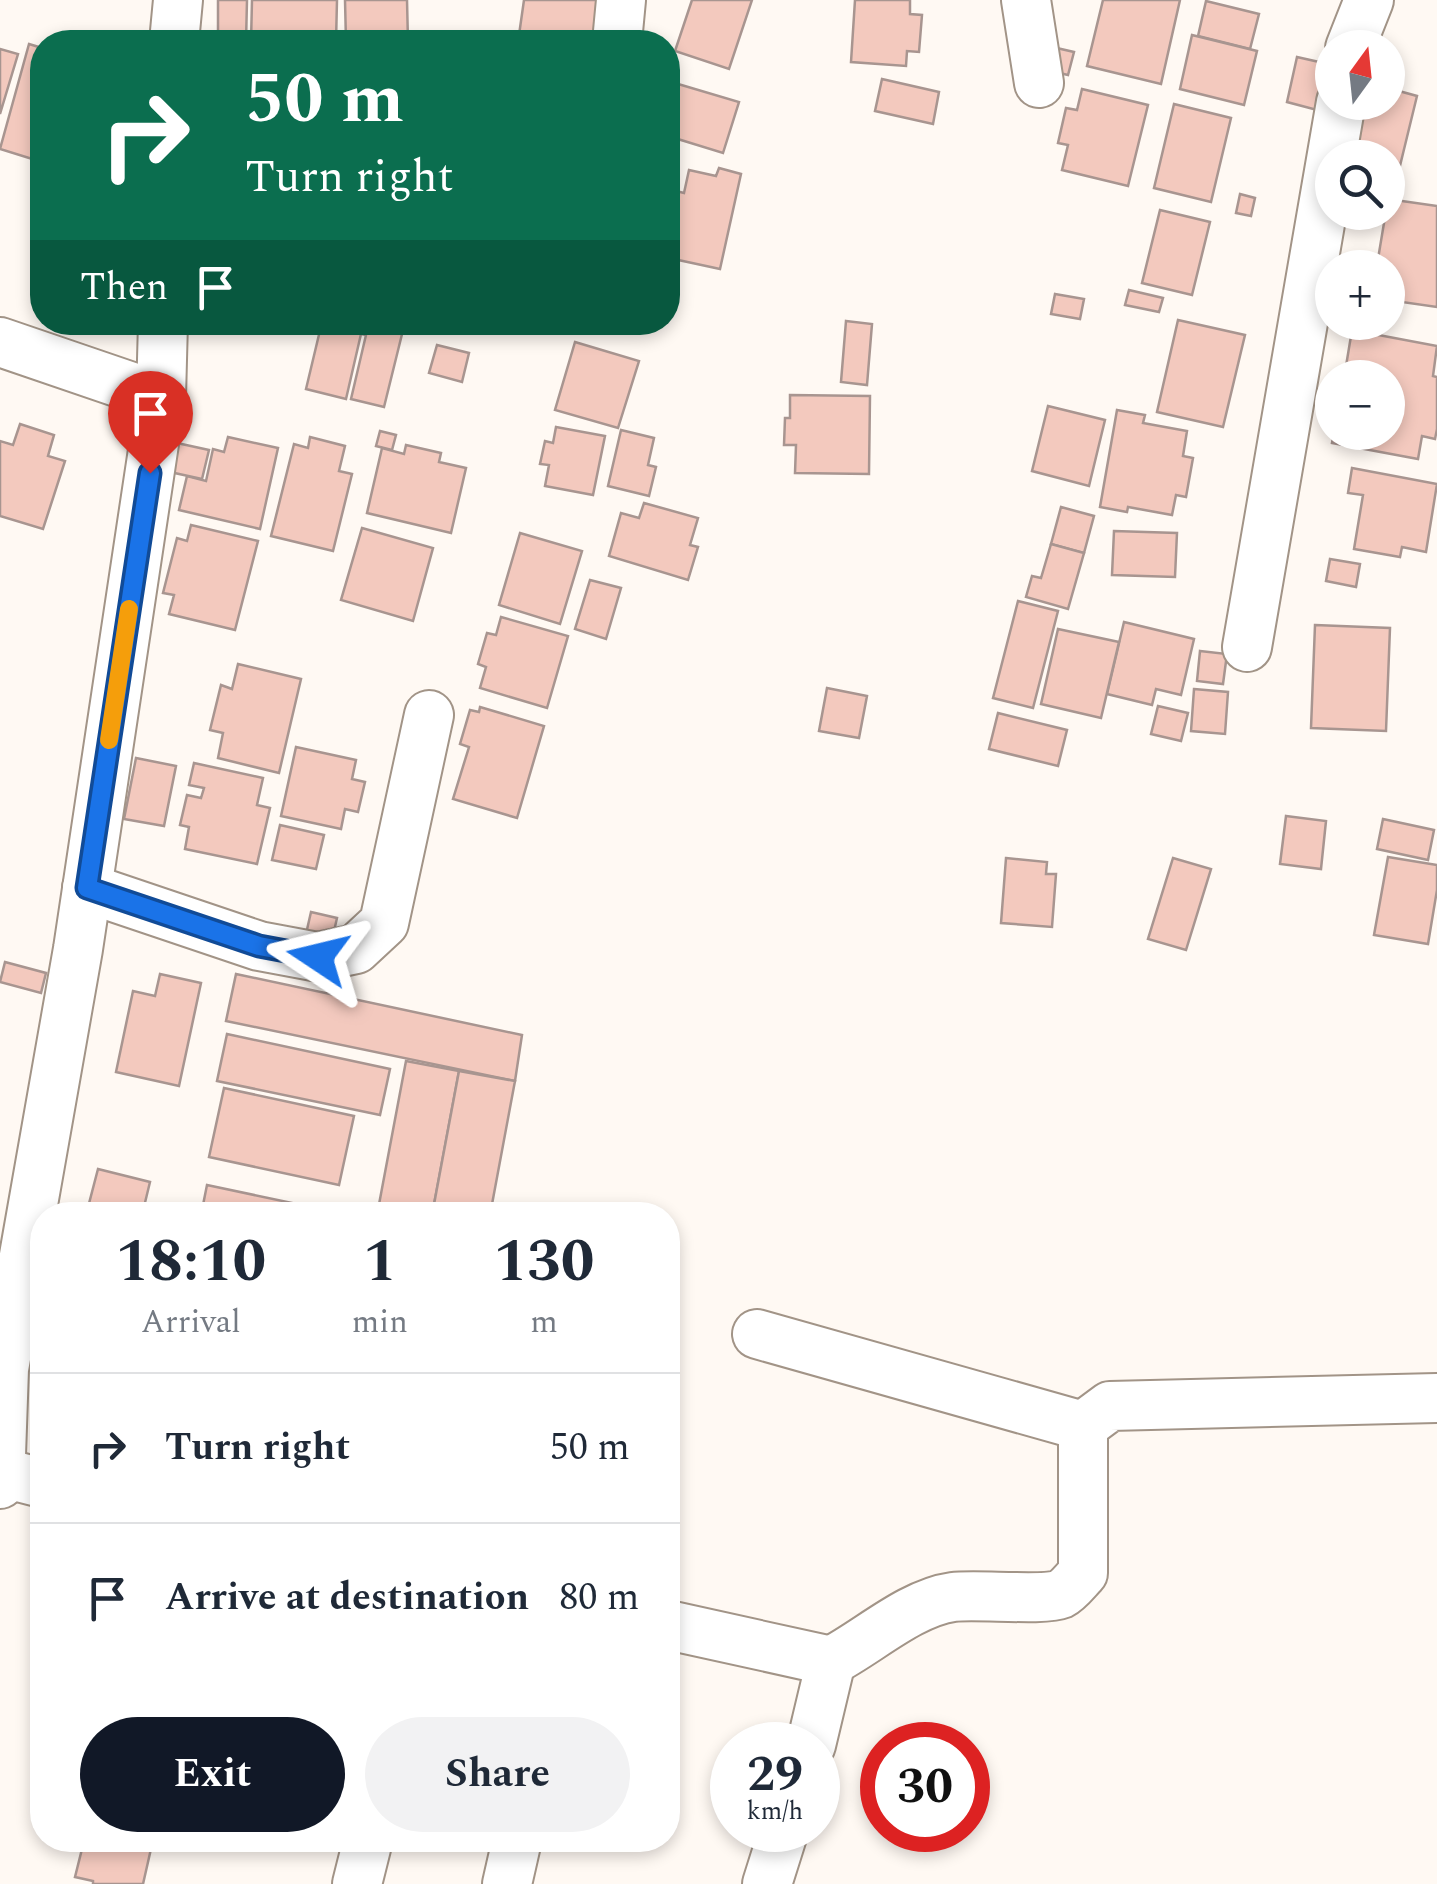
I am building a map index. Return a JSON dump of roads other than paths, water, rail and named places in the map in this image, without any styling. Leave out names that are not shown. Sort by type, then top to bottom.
[{"type":"street","points":[[175,30],[178,0]]},
{"type":"street","points":[[618,30],[621,0]]},
{"type":"street","points":[[1026,0],[1038,83]]},
{"type":"street","points":[[1357,30],[1369,0]]},
{"type":"street","points":[[1247,648],[1338,120]]},
{"type":"street","points":[[31,1202],[87,888],[161,397],[163,335]]},
{"type":"street","points":[[0,342],[161,397]]},
{"type":"street","points":[[87,888],[259,946],[318,957],[356,949],[384,923],[430,715]]},
{"type":"street","points":[[15,1480],[2,1368],[30,1210]]},
{"type":"street","points":[[757,1334],[1084,1426]]},
{"type":"street","points":[[1084,1426],[1110,1406],[1437,1398]]},
{"type":"street","points":[[680,1628],[831,1661],[862,1645],[891,1622],[950,1598],[1060,1595],[1083,1572],[1084,1426]]},
{"type":"street","points":[[816,1722],[831,1661]]},
{"type":"street","points":[[357,1884],[365,1852]]},
{"type":"street","points":[[507,1884],[514,1852]]},
{"type":"street","points":[[766,1884],[777,1852]]}]
